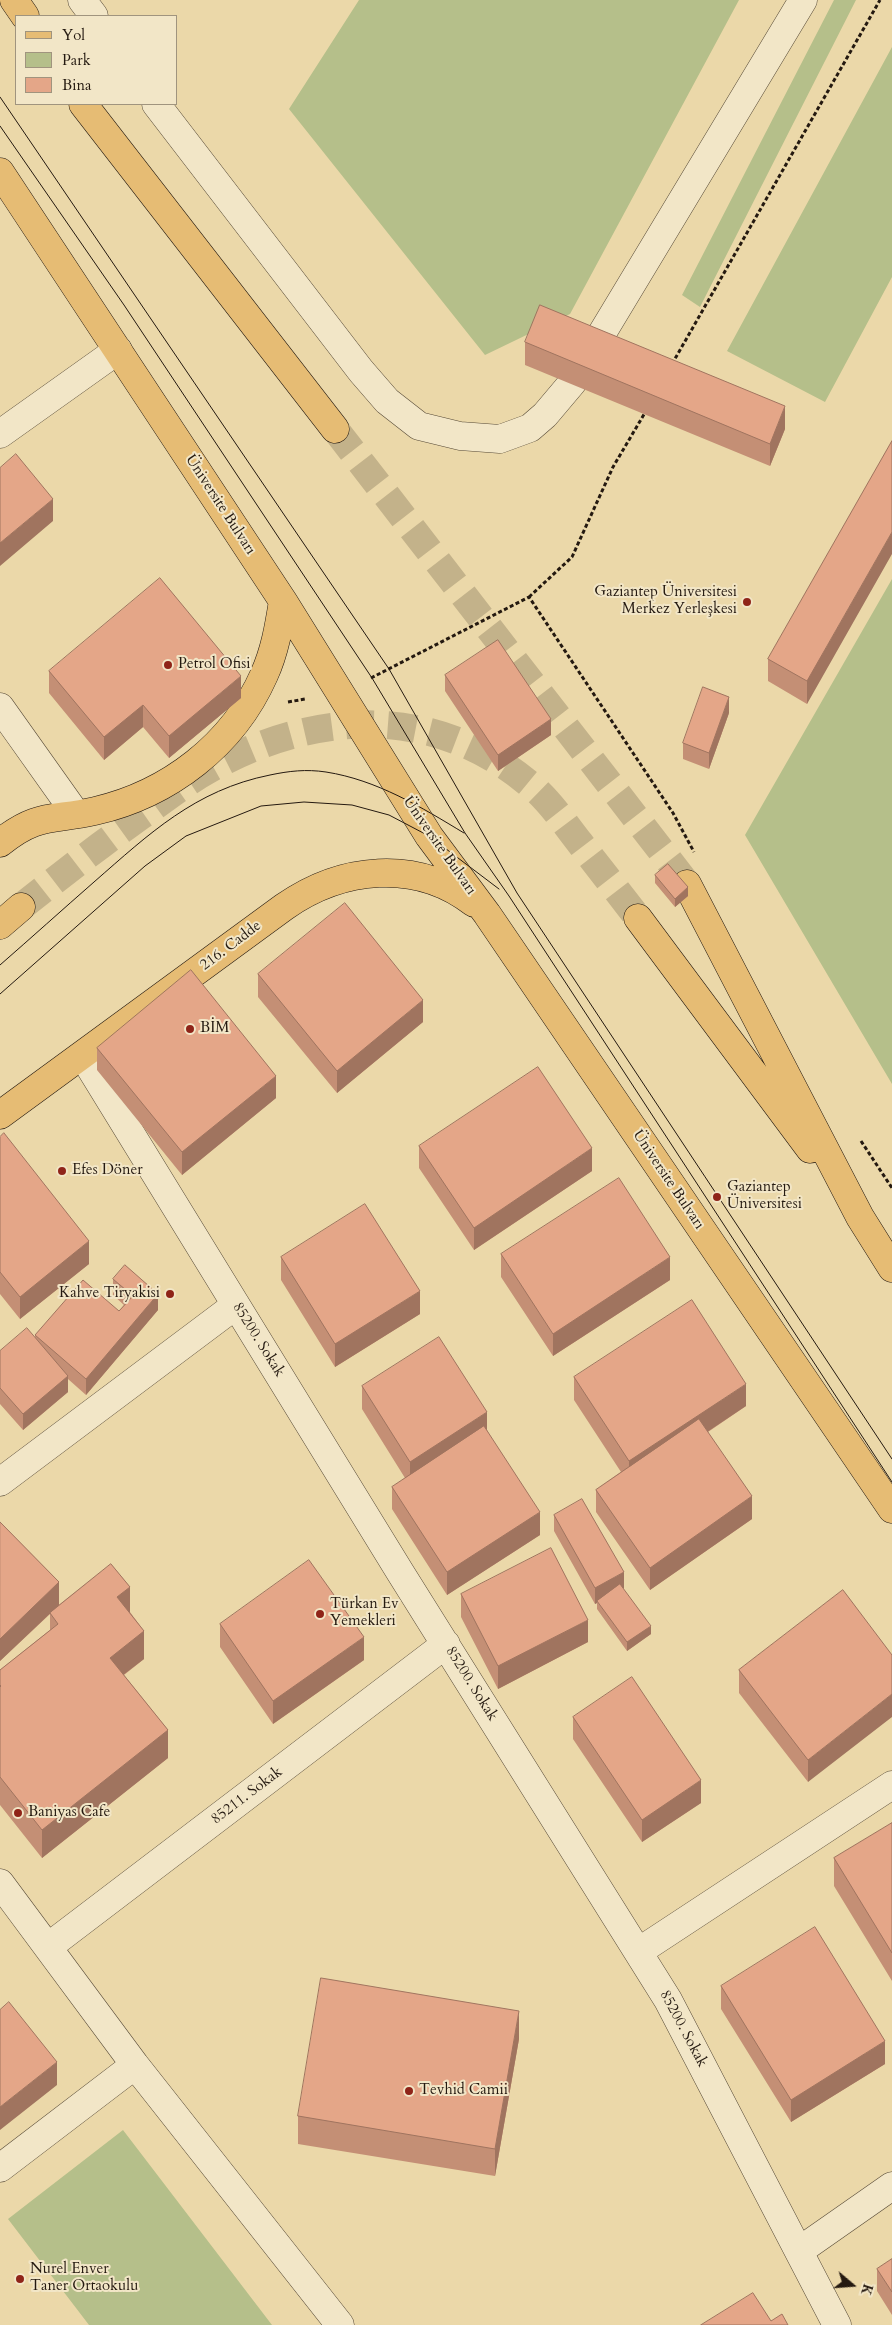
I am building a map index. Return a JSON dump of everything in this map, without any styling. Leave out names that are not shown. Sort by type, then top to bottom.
[{"type":"main road","points":[[14,0],[23,15]]},
{"type":"main road","points":[[84,105],[335,429]]},
{"type":"main road","name":"Üniversite Bulvarı","points":[[0,172],[283,601],[429,836],[487,914],[892,1510]]},
{"type":"main road","points":[[0,844],[14,831],[34,821],[93,812],[130,801],[164,785],[196,764],[223,738],[246,708],[264,675],[277,638],[283,601]]},
{"type":"main road","name":"216. Cadde","points":[[0,1115],[302,894],[343,877],[386,873],[416,877],[451,889],[487,914]]},
{"type":"main road","points":[[687,884],[860,1217]]},
{"type":"main road","points":[[0,925],[21,907]]},
{"type":"main road","points":[[638,918],[860,1217],[892,1268]]},
{"type":"street","points":[[82,0],[93,15]]},
{"type":"street","points":[[157,105],[355,364],[387,401],[419,426],[460,436],[500,438],[530,428],[545,415],[572,383],[803,0]]},
{"type":"street","points":[[0,434],[118,350]]},
{"type":"street","points":[[0,707],[76,814]]},
{"type":"street","name":"85200. Sokak","points":[[83,1056],[668,2000],[838,2325]]},
{"type":"street","points":[[0,1482],[236,1305]]},
{"type":"street","name":"85211. Sokak","points":[[48,1947],[446,1644]]},
{"type":"street","points":[[638,1952],[892,1786]]},
{"type":"street","points":[[0,1883],[135,2065],[340,2325]]},
{"type":"street","points":[[0,2168],[135,2065]]},
{"type":"street","points":[[799,2251],[892,2186]]},
{"type":"path","points":[[670,368],[880,0]]},
{"type":"path","points":[[246,708],[341,694],[529,597],[572,557],[614,467],[646,410]]},
{"type":"path","points":[[529,597],[673,813],[696,856]]},
{"type":"path","points":[[860,1138],[892,1188]]},
{"type":"green space","points":[[359,0],[739,0],[570,314],[485,355],[289,109]]},
{"type":"green space","points":[[834,0],[856,0],[700,307],[682,295]]},
{"type":"green space","points":[[892,47],[892,277],[825,402],[727,351]]},
{"type":"green space","points":[[892,579],[892,1084],[745,835]]},
{"type":"green space","points":[[123,2130],[272,2325],[89,2325],[8,2219]]},
{"type":"building","points":[[540,305],[785,406],[770,444],[525,342]]},
{"type":"building","points":[[892,441],[892,532],[807,681],[768,659]]},
{"type":"building","points":[[16,454],[53,499],[0,543],[0,468]]},
{"type":"building","points":[[160,578],[241,676],[169,736],[143,705],[104,737],[49,671]]},
{"type":"building","points":[[498,640],[551,719],[498,755],[445,675]]},
{"type":"building","points":[[703,687],[729,697],[709,753],[683,743]]},
{"type":"building","points":[[668,864],[688,887],[675,899],[655,875]]},
{"type":"building","points":[[345,903],[423,1000],[337,1071],[258,974]]},
{"type":"building","points":[[191,970],[276,1076],[182,1152],[97,1048]]},
{"type":"building","points":[[538,1067],[592,1148],[474,1228],[419,1146]]},
{"type":"building","points":[[4,1133],[89,1241],[20,1297],[0,1272],[0,1137]]},
{"type":"building","points":[[619,1178],[670,1257],[553,1334],[501,1254]]},
{"type":"building","points":[[365,1204],[420,1291],[335,1344],[281,1257]]},
{"type":"building","points":[[125,1265],[158,1294],[86,1379],[35,1335],[83,1280],[119,1311],[133,1296],[113,1279]]},
{"type":"building","points":[[692,1300],[746,1384],[629,1461],[574,1377]]},
{"type":"building","points":[[27,1328],[68,1376],[23,1414],[0,1388],[0,1351]]},
{"type":"building","points":[[439,1337],[487,1412],[410,1462],[362,1386]]},
{"type":"building","points":[[699,1419],[752,1496],[650,1568],[596,1490]]},
{"type":"building","points":[[484,1426],[540,1512],[447,1572],[392,1487]]},
{"type":"building","points":[[582,1499],[624,1572],[595,1588],[554,1515]]},
{"type":"building","points":[[0,1522],[59,1582],[0,1639]]},
{"type":"building","points":[[551,1548],[588,1620],[498,1666],[461,1594]]},
{"type":"building","points":[[309,1560],[364,1637],[273,1701],[220,1624]]},
{"type":"building","points":[[111,1564],[130,1587],[117,1597],[144,1631],[110,1658],[168,1730],[42,1830],[0,1777],[0,1670],[58,1624],[50,1613]]},
{"type":"building","points":[[620,1584],[651,1626],[627,1642],[597,1601]]},
{"type":"building","points":[[843,1590],[892,1655],[892,1694],[808,1760],[739,1670]]},
{"type":"building","points":[[632,1677],[701,1780],[642,1820],[573,1717]]},
{"type":"building","points":[[892,1823],[892,1953],[834,1858]]},
{"type":"building","points":[[815,1927],[885,2041],[791,2100],[721,1986]]},
{"type":"building","name":"Tevhid Camii","points":[[321,1978],[519,2011],[495,2149],[298,2116]]},
{"type":"building","points":[[9,2002],[57,2062],[0,2107],[0,2010]]},
{"type":"building","points":[[892,2259],[892,2292],[877,2269]]},
{"type":"building","points":[[753,2293],[771,2321],[782,2314],[788,2325],[701,2325]]},
{"type":"tunnel","points":[[335,429],[687,884]]},
{"type":"tunnel","points":[[21,907],[126,827],[184,785],[210,769],[251,749],[292,735],[334,726],[376,724],[418,729],[458,741],[497,761],[534,788],[558,814],[638,918]]},
{"type":"tram line","points":[[0,97],[389,669],[517,893],[892,1459]]},
{"type":"tram line","points":[[0,126],[124,305],[372,678],[465,833],[509,896],[892,1482]]},
{"type":"tram line","points":[[0,965],[154,831],[196,803],[219,791],[243,782],[284,772],[298,771],[319,771],[345,776],[363,781],[398,796],[464,833]]},
{"type":"tram line","points":[[0,994],[145,866],[186,836],[261,806],[304,802],[352,805],[389,815],[429,836],[499,889]]},
{"type":"place","name":"Gaziantep Üniversitesi Merkez Yerleşkesi","points":[[747,602]]},
{"type":"place","name":"Petrol Ofisi","points":[[168,665]]},
{"type":"place","name":"BİM","points":[[190,1029]]},
{"type":"place","name":"Efes Döner","points":[[62,1171]]},
{"type":"place","name":"Gaziantep Üniversitesi","points":[[717,1197]]},
{"type":"place","name":"Kahve Tiryakisi","points":[[170,1294]]},
{"type":"place","name":"Türkan Ev Yemekleri","points":[[320,1614]]},
{"type":"place","name":"Baniyas Cafe","points":[[18,1813]]},
{"type":"place","name":"Tevhid Camii","points":[[409,2091]]},
{"type":"place","name":"Nurel Enver Taner Ortaokulu","points":[[20,2279]]}]
